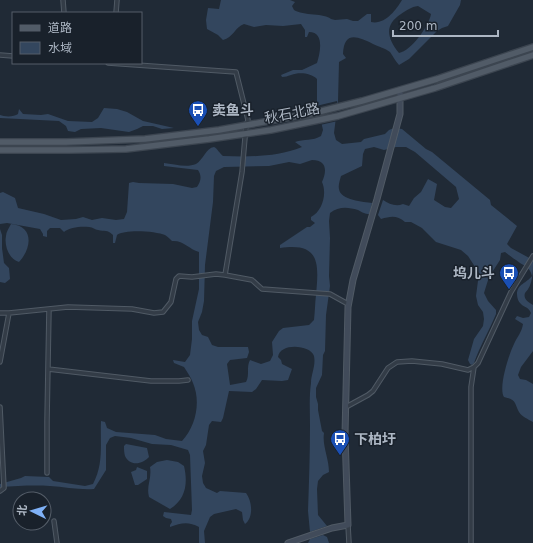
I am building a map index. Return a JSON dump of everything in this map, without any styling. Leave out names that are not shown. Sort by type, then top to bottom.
[{"type":"main road","name":"秋石北路","points":[[0,142],[66,142],[145,139],[246,126],[314,113],[362,101],[533,47]]},
{"type":"main road","name":"秋石北路","points":[[0,150],[126,149],[246,133],[338,116],[533,55]]},
{"type":"street","points":[[63,0],[64,12]]},
{"type":"street","points":[[116,12],[117,0]]},
{"type":"street","points":[[0,55],[12,56]]},
{"type":"street","points":[[127,64],[236,72],[248,120],[246,126],[242,172],[225,275]]},
{"type":"street","points":[[349,543],[346,407],[348,304],[353,280],[400,114],[400,90]]},
{"type":"street","points":[[471,543],[471,387],[474,368],[478,363],[511,292],[533,256]]},
{"type":"street","points":[[0,313],[68,307],[132,309],[163,312],[171,302],[176,279],[179,276],[192,277],[216,274],[252,280],[262,289],[330,294],[348,304]]},
{"type":"street","points":[[47,473],[49,309]]},
{"type":"street","points":[[0,362],[9,313]]},
{"type":"street","points":[[346,407],[373,391],[388,368],[398,362],[412,361],[442,364],[468,370],[474,368]]},
{"type":"street","points":[[48,369],[151,381],[188,380]]},
{"type":"street","points":[[0,407],[4,488],[0,491]]},
{"type":"street","points":[[54,521],[57,543]]},
{"type":"street","points":[[288,543],[332,528],[348,526]]},
{"type":"water","points":[[221,0],[290,0],[295,2],[292,6],[294,10],[298,12],[324,16],[335,20],[347,19],[353,21],[358,21],[367,14],[371,14],[371,22],[376,22],[390,16],[402,0],[461,0],[460,5],[448,26],[437,31],[409,59],[399,65],[390,52],[386,49],[362,39],[352,37],[346,42],[343,54],[346,58],[339,62],[338,101],[334,133],[336,140],[342,144],[361,142],[364,139],[385,134],[394,128],[402,129],[490,200],[491,205],[517,226],[507,244],[511,248],[533,260],[533,274],[530,286],[525,293],[525,297],[529,303],[533,305],[533,351],[521,367],[518,375],[520,379],[526,380],[533,384],[533,422],[520,414],[513,401],[504,397],[502,386],[509,355],[522,330],[523,324],[515,319],[517,316],[523,318],[529,317],[531,313],[529,309],[521,305],[517,294],[520,286],[532,276],[530,270],[505,252],[501,253],[500,260],[489,277],[484,293],[488,301],[496,310],[496,314],[474,363],[472,365],[470,364],[468,360],[474,339],[483,326],[484,319],[483,312],[478,305],[476,296],[479,273],[468,256],[461,250],[436,242],[422,228],[411,222],[405,222],[394,217],[381,219],[378,215],[383,200],[393,205],[403,204],[409,206],[414,198],[421,192],[428,179],[437,184],[434,200],[445,207],[451,208],[459,199],[456,187],[415,152],[406,147],[396,147],[384,150],[374,147],[365,149],[362,166],[341,176],[339,187],[340,193],[343,196],[358,201],[372,203],[370,214],[351,208],[340,208],[330,213],[329,221],[330,286],[326,315],[325,351],[323,355],[322,375],[316,388],[318,410],[322,431],[324,433],[324,443],[329,472],[323,475],[318,481],[318,515],[327,526],[310,532],[308,511],[310,399],[314,356],[312,352],[307,349],[289,347],[280,352],[278,357],[282,364],[292,369],[288,380],[262,380],[252,392],[229,391],[221,422],[212,421],[209,425],[206,445],[203,451],[205,463],[202,476],[203,483],[206,488],[217,493],[220,491],[246,493],[251,504],[251,513],[245,524],[242,512],[236,509],[214,514],[210,517],[204,531],[205,543],[199,543],[199,527],[184,523],[170,527],[172,522],[171,519],[163,516],[164,512],[191,515],[192,510],[190,455],[188,450],[171,445],[152,444],[131,438],[115,436],[110,438],[106,445],[106,470],[94,489],[77,489],[56,486],[0,487],[0,484],[25,476],[49,477],[53,481],[85,486],[93,484],[99,469],[101,421],[105,422],[107,428],[116,432],[155,435],[166,439],[182,441],[187,435],[194,421],[197,398],[193,383],[184,367],[174,363],[173,360],[185,362],[190,355],[192,321],[199,289],[199,252],[183,243],[172,241],[165,235],[155,232],[133,231],[121,233],[117,235],[115,243],[113,243],[113,235],[111,233],[90,227],[76,227],[64,232],[60,228],[50,228],[47,231],[47,237],[43,236],[40,229],[7,223],[0,224],[0,193],[3,192],[15,198],[18,208],[44,214],[61,220],[83,217],[92,220],[102,218],[116,220],[124,219],[127,212],[129,183],[173,184],[192,188],[197,187],[200,178],[198,170],[164,166],[164,163],[184,166],[196,164],[211,148],[214,147],[223,156],[273,155],[302,147],[295,142],[315,139],[321,136],[323,130],[317,104],[317,79],[312,75],[305,74],[283,77],[281,75],[293,70],[302,70],[317,63],[320,44],[317,35],[309,32],[307,37],[305,37],[305,30],[301,24],[283,26],[266,25],[254,27],[244,24],[238,27],[229,37],[223,40],[218,35],[207,29],[206,20],[208,8],[219,9]],"holes":[[[418,6],[431,14],[430,19],[414,43],[409,48],[399,53],[390,37],[390,27],[396,18],[401,14]],[[312,160],[321,162],[325,170],[322,182],[324,191],[323,201],[318,211],[311,217],[311,220],[315,223],[280,245],[280,248],[303,248],[310,252],[314,257],[317,273],[314,320],[309,325],[283,328],[279,331],[272,342],[273,355],[270,361],[261,364],[250,360],[246,382],[230,385],[227,364],[230,360],[247,358],[249,352],[248,347],[218,347],[212,345],[208,337],[202,335],[199,330],[198,322],[204,301],[205,265],[213,202],[214,176],[216,171],[224,167],[269,166],[289,162],[300,164]]]},
{"type":"water","points":[[104,108],[117,109],[127,112],[143,121],[174,128],[162,129],[153,126],[143,126],[129,132],[101,128],[81,129],[75,132],[68,131],[66,126],[59,121],[0,118],[0,115],[16,115],[18,114],[19,109],[23,114],[48,114],[68,121],[92,122],[98,118]]},
{"type":"water","points":[[11,224],[24,229],[27,233],[28,244],[19,262],[12,258],[8,252],[6,244],[6,234]]},
{"type":"water","points":[[0,229],[2,235],[4,263],[9,268],[10,279],[5,283],[0,282]]},
{"type":"water","points":[[126,444],[147,448],[149,457],[140,463],[130,462],[125,455],[124,446]]},
{"type":"water","points":[[167,460],[178,462],[184,466],[186,478],[183,495],[180,500],[170,509],[149,497],[148,493],[150,467],[157,462]]},
{"type":"water","points":[[137,467],[147,471],[147,479],[138,485],[135,485],[131,472],[136,470]]},
{"type":"water","points":[[323,535],[327,537],[329,543],[308,543],[310,539]]},
{"type":"pier","points":[[337,101],[338,121],[320,125],[316,106]]},
{"type":"place","name":"卖鱼斗","points":[[198,127]]},
{"type":"place","name":"坞儿斗","points":[[509,290]]},
{"type":"place","name":"下柏圩","points":[[340,456]]}]
